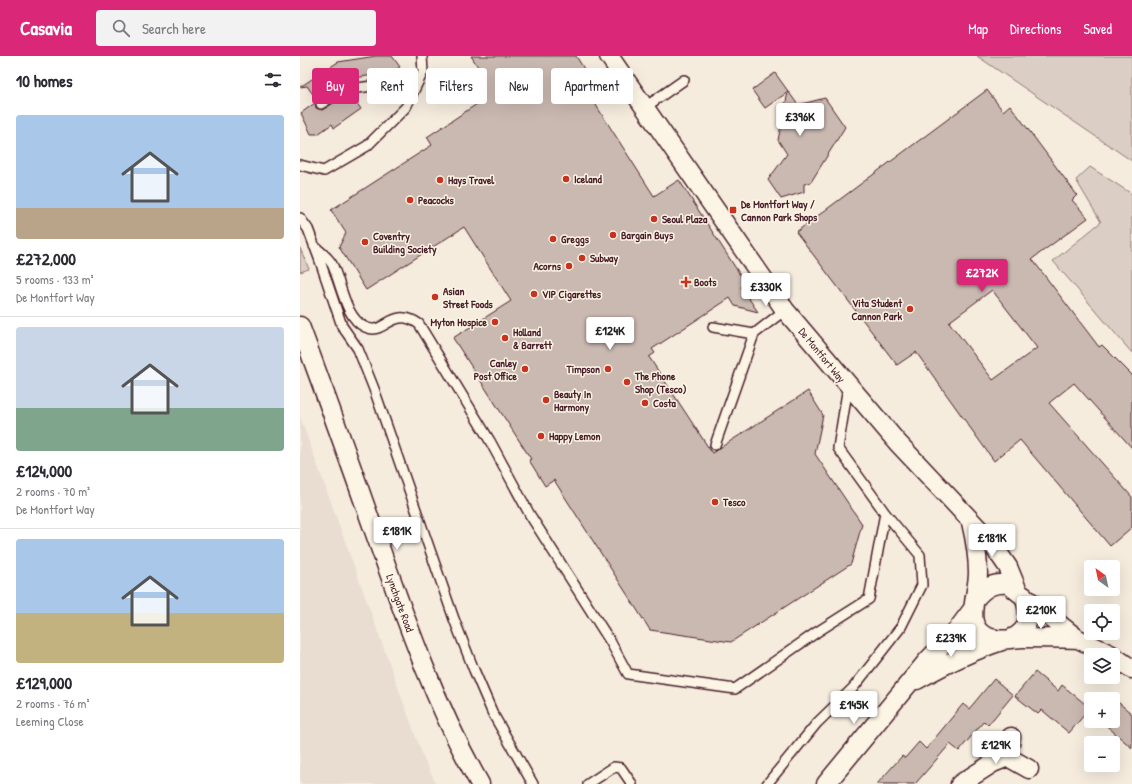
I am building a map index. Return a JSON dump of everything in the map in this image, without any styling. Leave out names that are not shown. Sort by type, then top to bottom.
[{"type":"street","name":"De Montfort Way","points":[[609,56],[785,310],[897,442],[990,541],[1008,567],[1027,606],[1028,621],[1023,630],[1008,639]]},
{"type":"street","name":"Lynchgate Road","points":[[300,326],[410,632],[433,689],[480,784]]},
{"type":"street","name":"De Montfort Way","points":[[970,521],[977,550],[978,573],[974,604],[974,623],[979,632],[986,637],[1008,639],[1078,639]]},
{"type":"street","name":"De Montfort Way","points":[[974,604],[983,589],[996,583],[1008,584],[1078,639],[1097,648]]},
{"type":"street","points":[[826,784],[928,660],[962,624],[974,604]]},
{"type":"street","points":[[906,687],[970,651],[1008,639]]},
{"type":"street","name":"De Montfort Way","points":[[1120,661],[1132,669]]},
{"type":"street","points":[[1008,757],[1011,737]]},
{"type":"street","points":[[1008,757],[1029,769]]},
{"type":"street","points":[[960,784],[993,763],[1008,757]]},
{"type":"lane","points":[[418,82],[423,72],[422,56]]},
{"type":"lane","points":[[644,108],[684,80]]},
{"type":"lane","points":[[300,165],[324,171],[367,146],[407,104]]},
{"type":"lane","points":[[300,218],[308,229],[342,326],[358,349],[374,389],[454,619],[474,670],[493,714],[533,784]]},
{"type":"lane","points":[[314,246],[331,263],[350,310],[359,323],[366,328],[372,329],[379,328],[399,317],[405,317],[419,324],[490,441],[530,515],[610,641],[628,674],[735,689],[817,632],[869,599],[885,513]]},
{"type":"lane","points":[[715,445],[754,334],[785,310]]},
{"type":"lane","points":[[713,327],[754,334]]},
{"type":"lane","points":[[767,784],[817,723],[853,688],[900,627],[922,586],[920,555],[885,513],[838,448],[848,386]]},
{"type":"lane","points":[[588,784],[614,767],[621,768],[632,784]]},
{"type":"shaded area","points":[[977,56],[1132,56],[1132,161]]},
{"type":"shaded area","points":[[1090,167],[1132,194],[1132,353],[1053,261],[1101,222],[1076,180]]},
{"type":"shaded area","points":[[300,248],[309,269],[300,272]]},
{"type":"shaded area","points":[[300,417],[424,759],[436,784],[300,784]]},
{"type":"building","points":[[376,56],[392,56],[400,67],[367,68],[367,76],[359,77],[359,68],[329,68],[338,62]]},
{"type":"building","points":[[471,56],[576,56],[584,68],[551,68],[551,104],[595,104],[654,196],[679,180],[746,284],[741,287],[758,312],[735,306],[730,298],[652,349],[655,353],[649,357],[712,453],[808,391],[823,415],[815,454],[862,524],[851,564],[731,642],[650,630],[554,480],[545,486],[529,460],[531,459],[453,338],[511,301],[464,227],[366,290],[339,247],[346,233],[331,210],[432,145],[427,137],[477,104],[487,104],[487,68],[479,68]]},
{"type":"building","points":[[775,73],[798,105],[825,98],[845,127],[811,182],[804,184],[804,192],[781,199],[768,180],[787,154],[778,140],[788,92],[765,108],[752,90]]},
{"type":"building","points":[[312,79],[312,93],[307,86],[300,87]]},
{"type":"building","name":"Vita Student Cannon Park","points":[[987,90],[1003,111],[1010,105],[1077,195],[1072,200],[1088,218],[1032,259],[1099,347],[1102,345],[1132,375],[1132,448],[1074,383],[1049,403],[1132,497],[1132,527],[1110,546],[1020,440],[994,461],[916,352],[897,365],[796,232]],"holes":[[[992,290],[1037,348],[993,380],[949,322]]]},
{"type":"building","points":[[314,104],[315,104],[316,108],[322,110],[332,104],[357,104],[361,109],[334,128],[332,124],[318,134],[311,134],[301,113]]},
{"type":"building","points":[[1035,672],[1058,691],[1062,685],[1084,703],[1084,715],[1069,733],[1042,710],[1038,714],[1015,696]]},
{"type":"building","points":[[994,679],[1013,695],[988,725],[984,721],[959,751],[950,744],[915,784],[877,784],[902,756],[905,758],[919,742],[926,749],[963,704],[969,709]]},
{"type":"building","points":[[1120,704],[1132,714],[1132,748],[1109,728],[1120,728]]},
{"type":"place","name":"Iceland","points":[[566,179]]},
{"type":"place","name":"Hays Travel","points":[[440,180]]},
{"type":"place","name":"Peacocks","points":[[410,200]]},
{"type":"place","name":"De Montfort Way / Cannon Park Shops","points":[[733,210]]},
{"type":"place","name":"Seoul Plaza","points":[[654,219]]},
{"type":"place","name":"Bargain Buys","points":[[613,235]]},
{"type":"place","name":"Greggs","points":[[553,239]]},
{"type":"place","name":"Coventry Building Society","points":[[365,242]]},
{"type":"place","name":"Subway","points":[[582,258]]},
{"type":"place","name":"Acorns","points":[[569,266]]},
{"type":"place","name":"Boots","points":[[686,282]]},
{"type":"place","name":"VIP Cigarettes","points":[[534,294]]},
{"type":"place","name":"Asian Street Foods","points":[[435,297]]},
{"type":"place","name":"Vita Student Cannon Park","points":[[910,309]]},
{"type":"place","name":"Myton Hospice","points":[[495,322]]},
{"type":"place","name":"Holland & Barrett","points":[[505,338]]},
{"type":"place","name":"Canley Post Office","points":[[525,369]]},
{"type":"place","name":"Timpson","points":[[608,369]]},
{"type":"place","name":"The Phone Shop (Tesco)","points":[[627,382]]},
{"type":"place","name":"Beauty In Harmony","points":[[546,400]]},
{"type":"place","name":"Costa","points":[[645,403]]},
{"type":"place","name":"Happy Lemon","points":[[541,436]]},
{"type":"place","name":"Tesco","points":[[715,502]]}]
